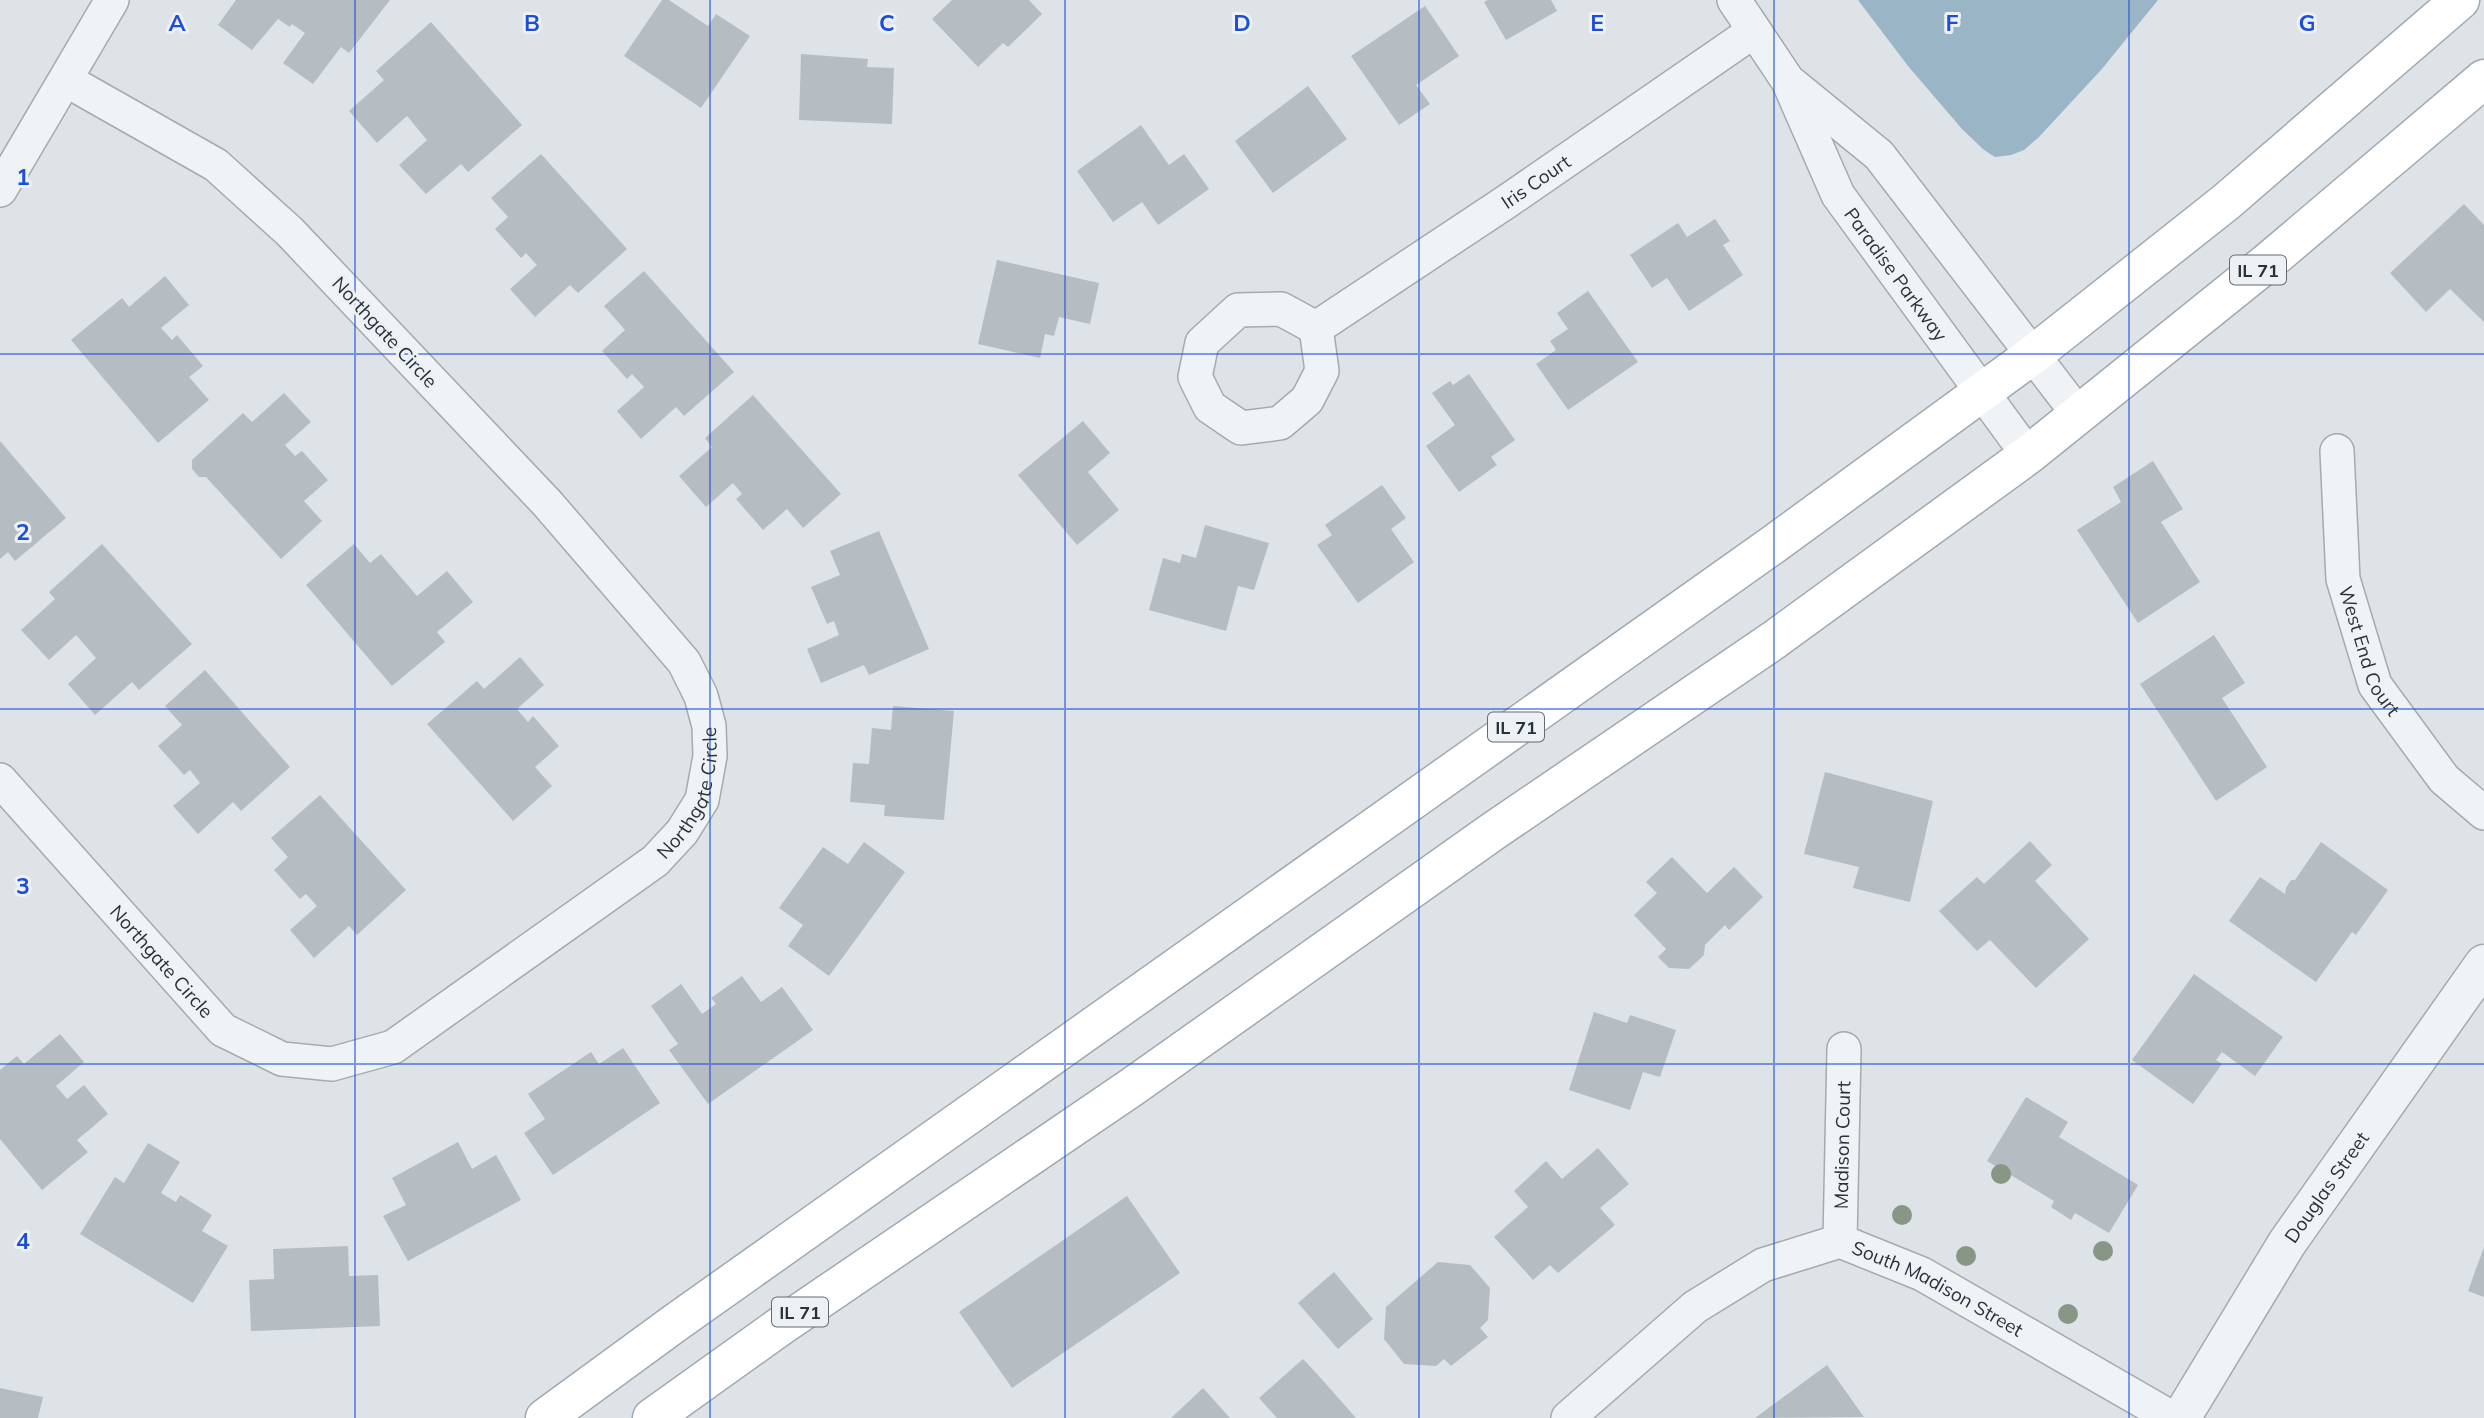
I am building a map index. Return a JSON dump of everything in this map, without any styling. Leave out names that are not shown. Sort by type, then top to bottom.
[{"type":"main road","name":"IL 71","points":[[545,1418],[1774,544],[2034,355],[2225,202],[2460,0]]},
{"type":"main road","name":"IL 71","points":[[652,1418],[782,1325],[1132,1087],[1492,832],[1774,640],[2028,455],[2268,262],[2484,79]]},
{"type":"street","points":[[0,190],[112,0]]},
{"type":"street","name":"Paradise Parkway","points":[[1734,0],[1788,80],[1838,195],[2028,455]]},
{"type":"street","name":"Iris Court","points":[[1316,328],[1506,202],[1754,31]]},
{"type":"street","name":"Northgate Circle","points":[[0,780],[223,1030],[282,1059],[332,1064],[393,1047],[655,862],[682,832],[702,800],[710,756],[709,726],[701,696],[684,662],[668,642],[547,503],[290,232],[216,165],[65,80]]},
{"type":"street","name":"Paradise Parkway","points":[[1788,80],[1879,155],[2079,415]]},
{"type":"street","name":"West End Court","points":[[2337,451],[2343,579],[2375,685],[2444,779],[2484,813]]},
{"type":"street","name":"Douglas Street","points":[[2181,1418],[2287,1243],[2484,964]]},
{"type":"street","name":"Madison Court","points":[[1840,1241],[1844,1049]]},
{"type":"street","name":"South Madison Street","points":[[1568,1418],[1695,1307],[1763,1265],[1840,1241],[1922,1274],[2172,1418]]},
{"type":"water","points":[[1858,0],[2158,0],[2101,70],[2039,137],[2024,150],[1995,157],[1962,129],[1908,66]]},
{"type":"building","points":[[236,0],[390,0],[349,53],[341,47],[313,84],[283,63],[305,33],[292,24],[290,27],[278,19],[252,50],[218,25]]},
{"type":"building","points":[[662,0],[669,0],[708,26],[716,14],[750,36],[701,108],[624,56]]},
{"type":"building","points":[[952,0],[1029,0],[1042,14],[1008,47],[1003,43],[978,67],[932,19]]},
{"type":"building","points":[[1551,0],[1557,11],[1506,40],[1484,2]]},
{"type":"building","points":[[1425,6],[1459,56],[1416,85],[1430,104],[1399,125],[1351,56]]},
{"type":"building","points":[[431,22],[522,125],[468,172],[461,164],[426,194],[399,165],[427,140],[407,116],[377,143],[349,111],[384,80],[376,71]]},
{"type":"building","points":[[801,54],[868,59],[867,67],[894,68],[892,124],[799,120]]},
{"type":"building","points":[[1308,86],[1347,139],[1273,193],[1235,141]]},
{"type":"building","points":[[1141,125],[1169,165],[1184,154],[1209,189],[1158,225],[1142,202],[1113,222],[1077,171]]},
{"type":"building","points":[[541,154],[627,249],[578,293],[570,285],[535,317],[510,289],[537,265],[526,253],[521,258],[495,229],[508,217],[491,198]]},
{"type":"building","points":[[2464,204],[2484,225],[2484,322],[2450,289],[2426,312],[2390,273]]},
{"type":"building","points":[[1715,219],[1730,241],[1723,245],[1743,275],[1689,311],[1667,278],[1652,288],[1630,255],[1678,223],[1687,237]]},
{"type":"building","points":[[997,260],[1099,283],[1090,324],[1059,317],[1054,336],[1045,334],[1040,358],[978,344]]},
{"type":"building","points":[[644,271],[734,372],[684,416],[676,407],[641,439],[617,411],[644,387],[632,374],[627,379],[602,351],[625,330],[604,306]]},
{"type":"building","points":[[165,276],[189,305],[161,328],[172,340],[177,335],[203,366],[189,377],[209,400],[158,443],[71,340],[122,298],[129,307]]},
{"type":"building","points":[[1588,291],[1638,362],[1568,410],[1536,364],[1556,350],[1550,341],[1568,329],[1557,313]]},
{"type":"building","points":[[1469,374],[1515,440],[1491,457],[1497,465],[1459,492],[1426,446],[1455,425],[1432,393],[1450,381],[1453,385]]},
{"type":"building","points":[[284,393],[311,422],[285,445],[295,456],[302,451],[328,480],[304,501],[322,521],[281,559],[206,477],[199,477],[192,469],[192,460],[243,413],[252,422]]},
{"type":"building","points":[[753,395],[841,494],[803,528],[787,509],[763,530],[736,499],[742,494],[733,483],[706,507],[679,476],[712,447],[705,438]]},
{"type":"building","points":[[1083,421],[1110,453],[1088,472],[1119,510],[1077,545],[1018,475]]},
{"type":"building","points":[[0,441],[66,518],[15,561],[8,552],[0,559]]},
{"type":"building","points":[[2153,461],[2183,509],[2161,522],[2200,582],[2138,623],[2077,530],[2121,502],[2113,487]]},
{"type":"building","points":[[1382,485],[1406,518],[1391,529],[1414,562],[1358,603],[1317,545],[1332,535],[1325,525]]},
{"type":"building","points":[[1205,525],[1269,543],[1254,590],[1238,586],[1226,631],[1149,610],[1163,558],[1180,563],[1182,554],[1196,558]]},
{"type":"building","points":[[879,531],[929,649],[869,675],[864,665],[821,683],[807,649],[839,635],[834,621],[827,624],[811,587],[840,575],[830,551]]},
{"type":"building","points":[[102,544],[192,644],[139,690],[132,682],[95,715],[68,684],[96,658],[76,635],[49,660],[21,630],[55,599],[49,592]]},
{"type":"building","points":[[354,544],[370,563],[381,554],[417,596],[447,571],[473,602],[437,632],[445,642],[392,686],[306,585]]},
{"type":"building","points":[[2214,635],[2245,683],[2222,698],[2267,767],[2216,801],[2140,684]]},
{"type":"building","points":[[520,657],[544,685],[517,709],[528,722],[533,716],[559,746],[535,767],[552,786],[513,821],[427,724],[477,681],[484,689]]},
{"type":"building","points":[[205,670],[290,767],[241,811],[233,802],[198,834],[173,806],[200,783],[190,770],[184,775],[158,746],[182,725],[165,706]]},
{"type":"building","points":[[893,706],[954,711],[944,820],[884,816],[885,805],[850,802],[853,763],[869,764],[872,728],[891,730]]},
{"type":"building","points":[[1825,772],[1933,801],[1910,902],[1853,888],[1859,867],[1804,854]]},
{"type":"building","points":[[320,795],[406,890],[357,935],[349,926],[314,958],[290,930],[317,906],[306,894],[300,899],[274,870],[288,857],[271,838]]},
{"type":"building","points":[[2030,841],[2052,865],[2035,881],[2089,939],[2036,988],[1990,940],[1977,951],[1939,911],[1977,877],[1984,884]]},
{"type":"building","points":[[864,842],[905,872],[829,976],[788,946],[803,925],[779,908],[823,847],[848,864]]},
{"type":"building","points":[[2321,842],[2388,890],[2356,935],[2352,932],[2316,982],[2229,921],[2260,877],[2285,894],[2291,880],[2295,880]]},
{"type":"building","points":[[1672,857],[1707,893],[1734,867],[1763,897],[1729,930],[1725,925],[1705,945],[1704,955],[1689,969],[1669,968],[1658,957],[1666,949],[1634,915],[1657,893],[1646,882]]},
{"type":"building","points":[[2194,974],[2283,1037],[2255,1076],[2222,1052],[2216,1060],[2222,1064],[2193,1104],[2132,1060]]},
{"type":"building","points":[[742,976],[761,1002],[782,987],[813,1030],[708,1104],[669,1050],[678,1044],[651,1006],[681,984],[702,1014],[716,1004],[711,998]]},
{"type":"building","points":[[1594,1012],[1627,1023],[1630,1015],[1676,1030],[1660,1077],[1643,1072],[1630,1110],[1569,1090]]},
{"type":"building","points":[[60,1034],[84,1062],[56,1086],[67,1099],[84,1085],[108,1114],[77,1140],[88,1152],[42,1190],[0,1139],[0,1070],[17,1056],[24,1064]]},
{"type":"building","points":[[623,1048],[660,1103],[553,1175],[524,1133],[545,1119],[528,1094],[591,1052],[599,1064]]},
{"type":"building","points":[[2026,1097],[2068,1122],[2059,1137],[2138,1185],[2109,1233],[2075,1213],[2071,1220],[2051,1207],[2054,1201],[1987,1161]]},
{"type":"building","points":[[458,1142],[472,1169],[496,1155],[521,1200],[408,1261],[383,1216],[406,1205],[392,1178]]},
{"type":"building","points":[[148,1143],[180,1162],[161,1193],[176,1202],[180,1195],[212,1215],[202,1231],[228,1246],[193,1303],[80,1234],[115,1177],[124,1183]]},
{"type":"building","points":[[1598,1148],[1629,1184],[1600,1208],[1615,1225],[1558,1273],[1550,1265],[1533,1280],[1494,1237],[1528,1207],[1514,1191],[1546,1161],[1562,1179]]},
{"type":"building","points":[[1127,1196],[1180,1273],[1012,1388],[959,1312]]},
{"type":"building","points":[[348,1246],[349,1276],[378,1275],[380,1326],[251,1331],[249,1280],[274,1279],[273,1249]]},
{"type":"building","points":[[2484,1247],[2484,1297],[2468,1291]]},
{"type":"building","points":[[1438,1262],[1470,1265],[1490,1288],[1488,1320],[1480,1328],[1488,1337],[1451,1366],[1444,1359],[1436,1366],[1404,1364],[1384,1339],[1386,1307]]},
{"type":"building","points":[[1334,1272],[1373,1319],[1338,1349],[1298,1303]]},
{"type":"building","points":[[1303,1359],[1356,1418],[1277,1418],[1259,1398]]},
{"type":"building","points":[[1827,1365],[1864,1417],[1755,1418]]},
{"type":"building","points":[[0,1388],[43,1397],[38,1418],[0,1418]]},
{"type":"building","points":[[1203,1388],[1230,1418],[1171,1418]]}]
